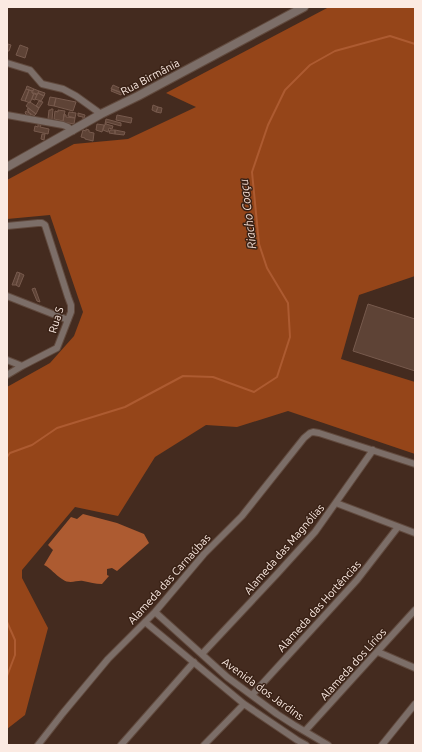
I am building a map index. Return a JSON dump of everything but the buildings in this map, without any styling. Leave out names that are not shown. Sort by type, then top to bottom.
[{"type":"street","name":"Rua Birmânia","points":[[7,167],[101,114],[138,96],[304,7]]},
{"type":"street","points":[[7,63],[30,70],[42,84],[63,89],[76,96],[101,114]]},
{"type":"street","points":[[7,115],[64,125],[72,131]]},
{"type":"street","name":"Rua S","points":[[7,226],[38,223],[45,225],[71,305],[71,312],[56,348],[7,375]]},
{"type":"street","points":[[7,296],[68,320]]},
{"type":"street","points":[[7,360],[22,366]]},
{"type":"street","name":"Alameda das Carnaúbas","points":[[38,745],[54,723],[108,659],[155,612],[204,554],[242,516],[304,438],[313,432],[373,450]]},
{"type":"street","points":[[373,450],[415,464]]},
{"type":"street","name":"Alameda das Magnólias","points":[[202,654],[315,532],[373,450]]},
{"type":"street","points":[[336,503],[415,533]]},
{"type":"street","name":"Alameda das Hortências","points":[[252,695],[356,580],[398,527]]},
{"type":"street","name":"Alameda dos Lírios","points":[[305,731],[415,610]]},
{"type":"street","name":"Avenida dos Jardins","points":[[155,612],[227,677],[294,725],[328,745]]},
{"type":"street","name":"Avenida dos Jardins","points":[[145,622],[244,704],[306,745]]},
{"type":"street","points":[[378,652],[415,668]]},
{"type":"street","points":[[121,745],[194,662]]},
{"type":"street","points":[[221,684],[227,677]]},
{"type":"street","points":[[204,745],[244,704]]},
{"type":"street","points":[[382,745],[415,704]]},
{"type":"street","points":[[272,723],[278,714]]},
{"type":"street","points":[[292,745],[297,740]]},
{"type":"shaded area","points":[[329,7],[415,7],[415,276],[359,295],[341,359],[415,382],[415,454],[288,411],[237,427],[206,425],[155,457],[118,516],[75,507],[22,570],[22,578],[48,628],[25,715],[7,729],[7,387],[50,363],[74,336],[83,312],[50,215],[7,219],[7,180],[74,144],[128,139],[196,107],[166,93]]},
{"type":"shaded area","points":[[83,514],[117,523],[144,534],[149,543],[117,571],[112,568],[107,569],[107,575],[109,576],[102,584],[83,581],[68,582],[44,565],[53,550],[48,545],[71,517],[77,519]]},
{"type":"waterway","name":"Riacho Coaçu","points":[[7,457],[10,453],[32,445],[57,428],[125,407],[183,376],[213,377],[254,392],[277,377],[290,337],[288,303],[267,268],[259,244],[252,172],[268,125],[285,90],[310,65],[335,51],[390,36],[415,44]]},
{"type":"waterway","name":"Riacho Coaçu","points":[[7,622],[15,640],[15,655],[7,676]]}]
